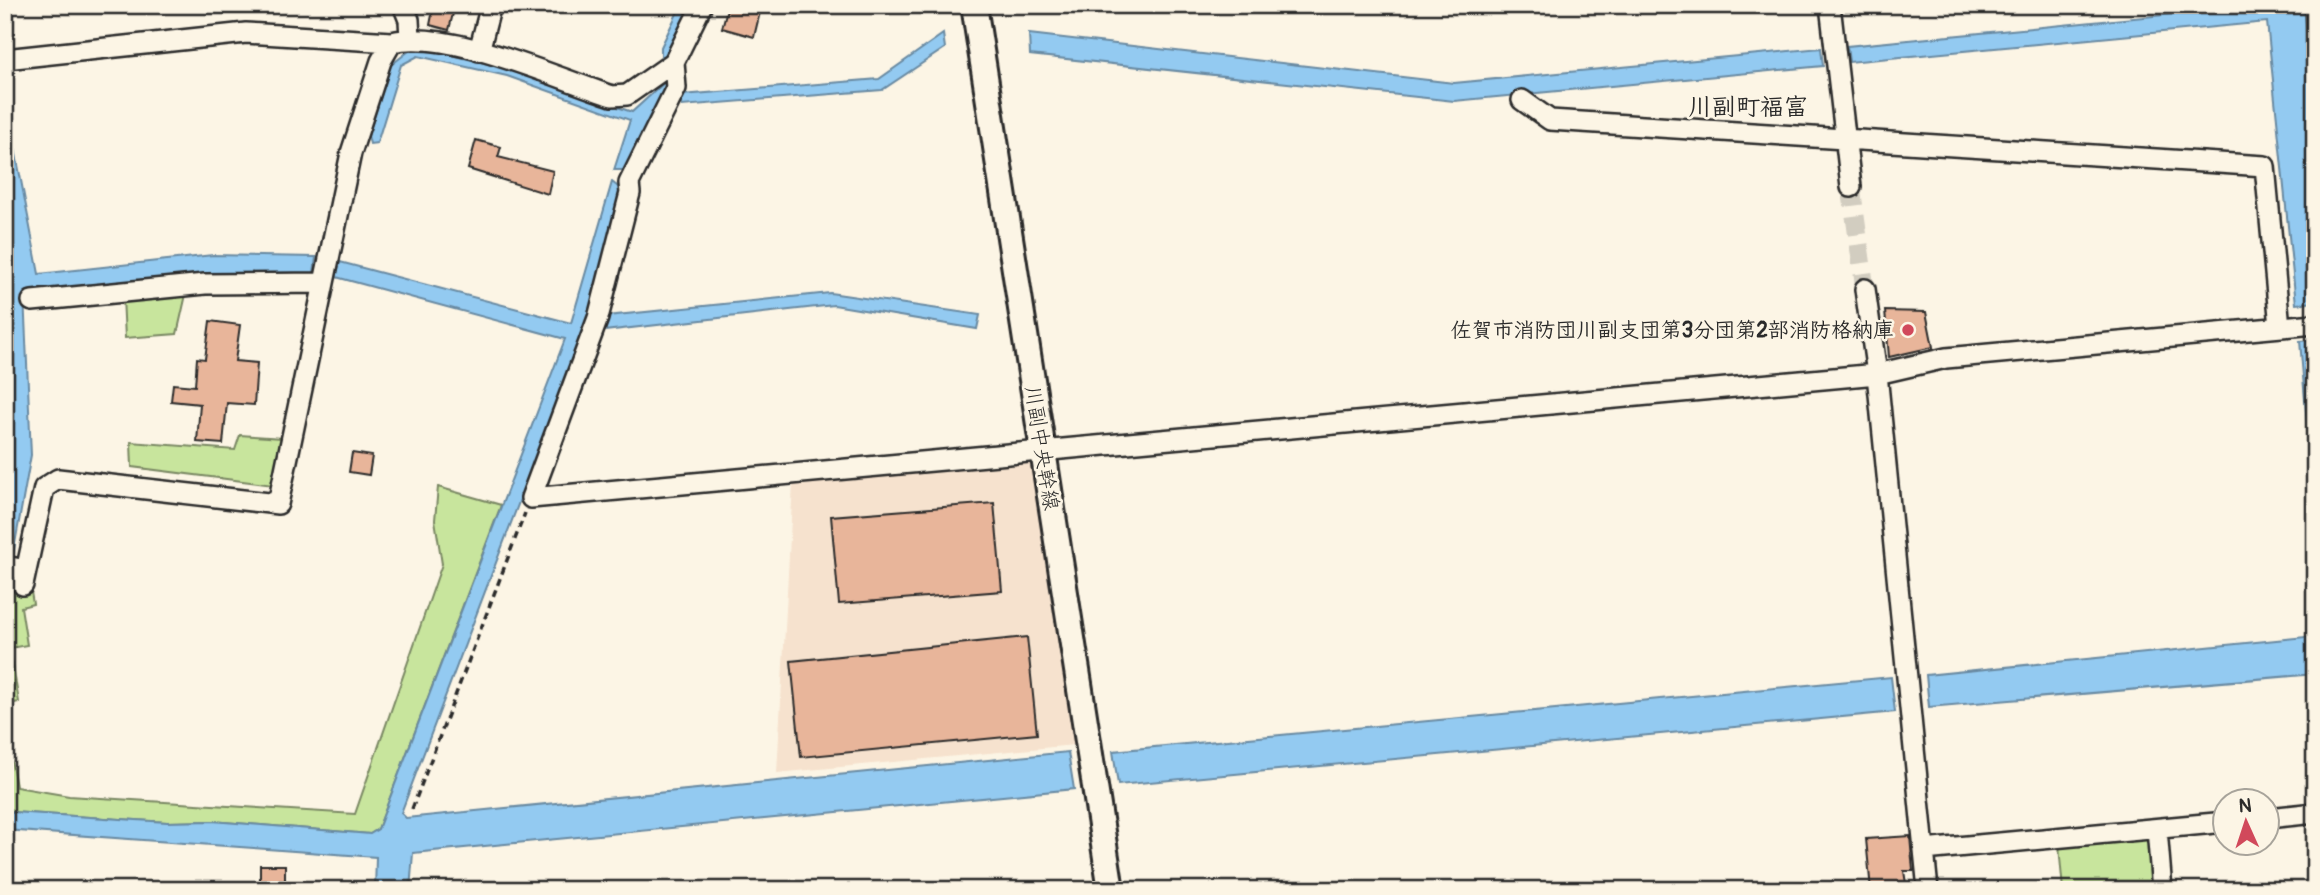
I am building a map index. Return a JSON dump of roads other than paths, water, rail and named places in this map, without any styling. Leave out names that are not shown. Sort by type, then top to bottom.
[{"type":"street","points":[[5,566],[24,578],[44,488],[58,478],[278,504],[351,153],[381,61],[401,40],[403,5]]},
{"type":"street","points":[[479,51],[491,5]]},
{"type":"street","points":[[5,59],[246,33],[401,40],[479,51],[612,96],[627,95],[674,62],[702,5]]},
{"type":"street","name":"川副中央幹線","points":[[974,5],[1111,890]]},
{"type":"street","points":[[1830,5],[1851,187]]},
{"type":"street","points":[[674,62],[676,88],[629,183],[630,193],[598,318],[531,498],[1877,374],[1946,358],[2315,324]]},
{"type":"street","points":[[1522,100],[1550,120],[2265,166],[2280,327]]},
{"type":"street","points":[[32,301],[205,284],[322,283]]},
{"type":"street","points":[[1865,289],[1877,374],[1927,890]]},
{"type":"street","points":[[2282,816],[2315,813]]},
{"type":"street","points":[[1924,850],[2212,823]]},
{"type":"street","points":[[2157,829],[2162,890]]},
{"type":"water","points":[[681,5],[692,5],[670,53],[661,57],[661,47]]},
{"type":"water","points":[[2266,5],[2304,5],[2315,109],[2315,302],[2296,304],[2267,22],[1849,62],[1847,46]]},
{"type":"water","points":[[943,34],[945,48],[882,90],[682,106],[682,95],[879,79]]},
{"type":"water","points":[[1029,34],[1454,83],[1821,48],[1823,66],[1454,101],[1030,55]]},
{"type":"water","points":[[420,47],[512,70],[632,112],[666,81],[669,84],[626,170],[614,170],[630,120],[507,76],[418,56],[401,65],[377,143],[370,144],[368,136],[391,65],[409,51]]},
{"type":"water","points":[[5,97],[39,274],[213,255],[316,257],[314,273],[198,274],[24,294],[31,455],[5,599],[5,515],[11,439],[5,359]]},
{"type":"water","points":[[612,182],[622,190],[585,328],[401,813],[406,818],[1068,752],[1074,789],[413,853],[410,890],[375,890],[376,857],[5,830],[5,809],[12,812],[167,822],[212,821],[370,834],[378,829],[565,339],[336,277],[340,262],[571,323]]},
{"type":"water","points":[[830,293],[980,315],[977,329],[834,305],[604,331],[607,316]]},
{"type":"water","points":[[2315,340],[2315,518],[2300,341]]},
{"type":"water","points":[[2315,636],[2315,674],[1929,707],[1926,675]]},
{"type":"water","points":[[1891,677],[1895,712],[1118,785],[1113,751]]},
{"type":"waterway","points":[[416,5],[418,21]]},
{"type":"tunnel","points":[[1851,187],[1865,289]]},
{"type":"place","name":"佐賀市消防団川副支団第3分団第2部消防格納庫","points":[[1908,330]]},
{"type":"district","name":"川副町福富","points":[[1748,107]]}]
